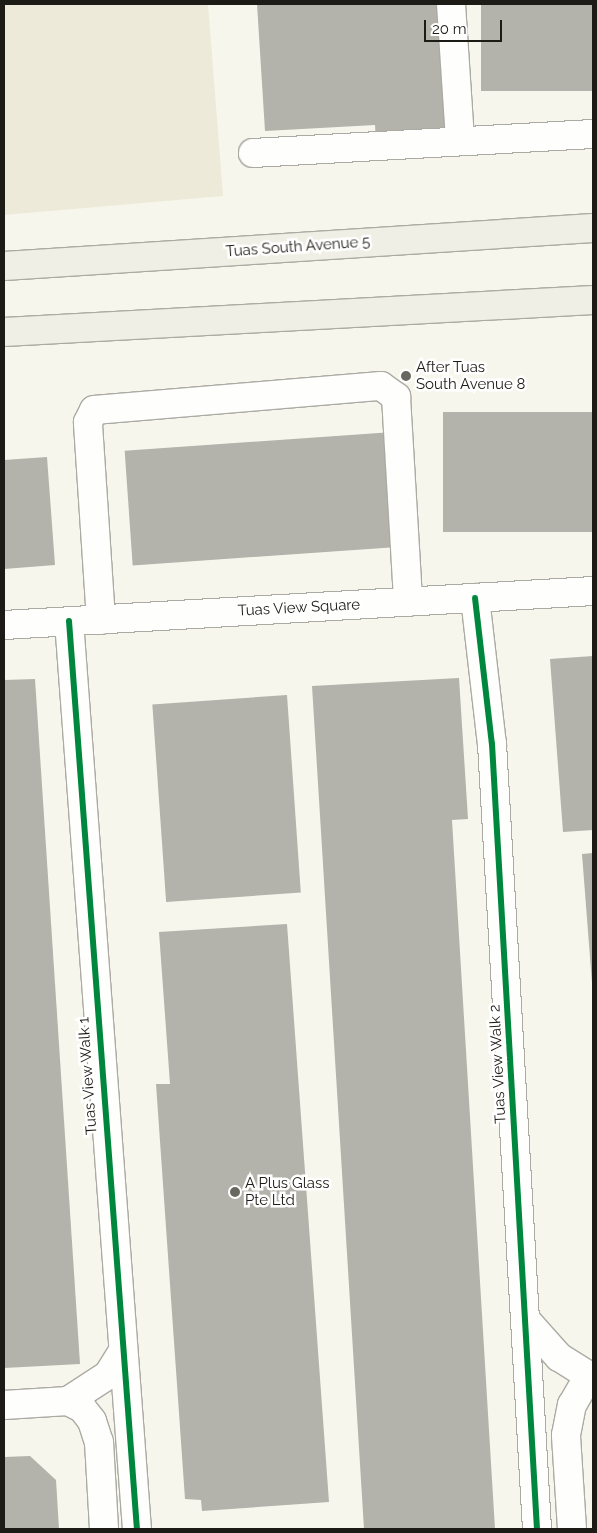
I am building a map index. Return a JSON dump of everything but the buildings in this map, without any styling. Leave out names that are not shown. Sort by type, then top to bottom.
[{"type":"main road","name":"Tuas South Avenue 5","points":[[4,266],[593,228]]},
{"type":"main road","points":[[4,332],[593,300]]},
{"type":"street","points":[[451,4],[460,141]]},
{"type":"street","points":[[253,153],[593,134]]},
{"type":"street","points":[[101,620],[88,422],[94,410],[381,386],[396,397],[408,602]]},
{"type":"street","name":"Tuas View Square","points":[[4,625],[593,591]]},
{"type":"street","name":"Tuas View Walk 2","points":[[475,598],[492,744],[537,1529]]},
{"type":"street","name":"Tuas View Walk 1","points":[[69,621],[137,1529]]},
{"type":"street","points":[[526,1320],[559,1357],[591,1376],[572,1405],[566,1435],[572,1529]]},
{"type":"street","points":[[68,1402],[108,1375],[123,1351]]},
{"type":"street","points":[[4,1405],[68,1402],[82,1408],[92,1421],[98,1442],[104,1529]]},
{"type":"shaded area","points":[[4,4],[208,4],[223,196],[4,215]]},
{"type":"cycle path","points":[[475,598],[492,744],[537,1529]]},
{"type":"cycle path","points":[[69,621],[137,1529]]},
{"type":"place","name":"After Tuas South Avenue 8","points":[[406,376]]},
{"type":"place","name":"A Plus Glass Pte Ltd","points":[[235,1192]]}]
